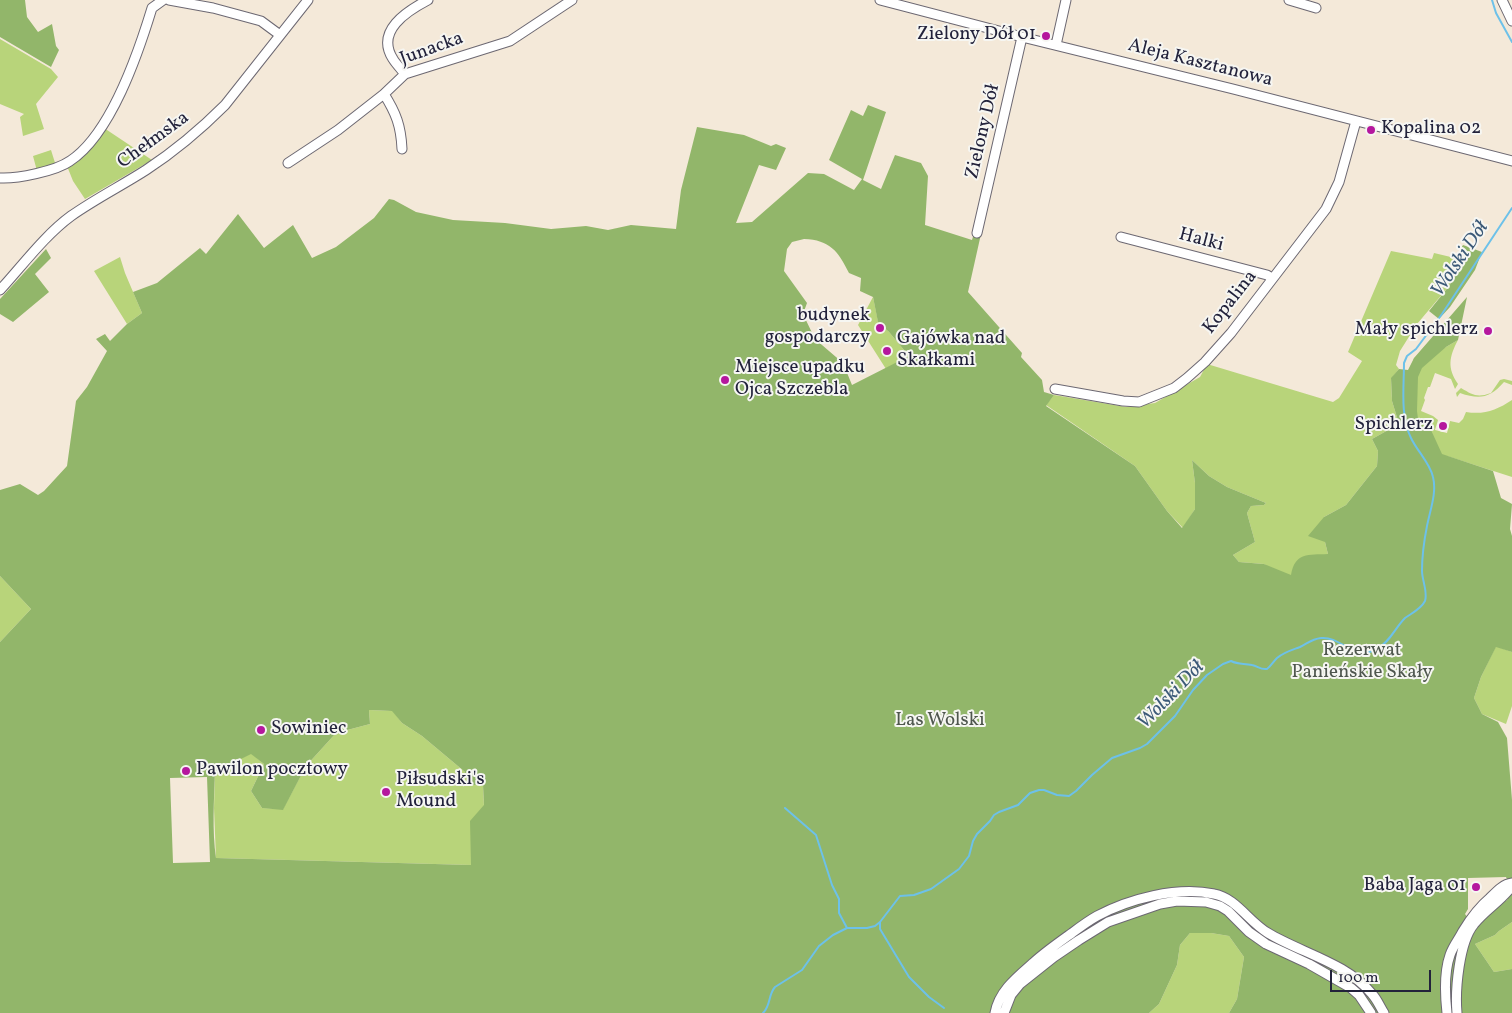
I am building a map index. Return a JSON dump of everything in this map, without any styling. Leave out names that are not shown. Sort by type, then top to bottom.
[{"type":"street","points":[[0,178],[25,176],[59,166],[70,162],[86,147],[106,120],[120,95],[152,8],[163,0]]},
{"type":"street","points":[[169,0],[214,8],[261,21],[280,35]]},
{"type":"street","name":"Chełmska","points":[[0,290],[55,230],[71,216],[172,152],[204,125],[225,105],[308,0]]},
{"type":"street","points":[[406,74],[392,58],[388,39],[394,24],[410,10],[428,0]]},
{"type":"street","name":"Junacka","points":[[288,163],[332,134],[384,94],[406,74],[510,41],[572,0]]},
{"type":"street","name":"Aleja Kasztanowa","points":[[880,0],[916,4],[1022,37],[1512,161]]},
{"type":"street","points":[[1056,45],[1066,0]]},
{"type":"street","points":[[1289,0],[1316,8]]},
{"type":"street","points":[[1502,0],[1512,21]]},
{"type":"street","name":"Zielony Dół","points":[[977,233],[1022,37]]},
{"type":"street","points":[[384,94],[396,114],[402,138],[402,149]]},
{"type":"street","name":"Kopalina","points":[[1055,389],[1139,402],[1174,388],[1205,362],[1231,333],[1330,202],[1339,182],[1356,121]]},
{"type":"street","name":"Halki","points":[[1121,237],[1267,275],[1272,278]]},
{"type":"street","points":[[1447,1013],[1445,998],[1449,957],[1471,916],[1478,908],[1504,886],[1512,885]]},
{"type":"street","points":[[1457,1013],[1457,991],[1463,944],[1468,931],[1479,918],[1500,900],[1512,885]]},
{"type":"street","points":[[995,1013],[999,1000],[1014,979],[1049,949],[1088,921],[1122,906],[1158,895],[1177,892],[1216,894],[1229,900],[1269,934],[1331,964],[1359,982],[1372,994],[1384,1013]]},
{"type":"street","points":[[1004,1013],[1011,995],[1020,984],[1079,940],[1108,922],[1145,909],[1177,901],[1206,902],[1220,906],[1228,911],[1249,932],[1266,944],[1309,964],[1351,988],[1360,995],[1371,1013]]},
{"type":"green space","points":[[0,0],[25,0],[27,17],[38,32],[52,24],[56,46],[59,50],[51,67],[0,37]]},
{"type":"green space","points":[[0,39],[51,69],[58,77],[36,104],[44,129],[23,136],[20,117],[24,114],[0,104]]},
{"type":"green space","name":"Las Wolski","points":[[868,105],[886,112],[863,180],[881,189],[895,155],[921,163],[928,176],[925,225],[972,240],[975,230],[981,234],[968,292],[1022,353],[1021,357],[1042,380],[1044,392],[1054,395],[1046,406],[1135,466],[1167,511],[1182,528],[1195,509],[1195,483],[1192,460],[1209,476],[1227,487],[1266,503],[1264,505],[1251,506],[1247,513],[1255,542],[1233,555],[1239,562],[1264,564],[1291,575],[1296,562],[1304,556],[1328,554],[1325,542],[1308,536],[1324,517],[1346,505],[1377,466],[1378,451],[1372,439],[1399,424],[1392,401],[1391,378],[1399,369],[1408,370],[1414,358],[1467,297],[1458,340],[1446,347],[1422,368],[1418,377],[1417,411],[1418,419],[1422,425],[1431,430],[1442,454],[1493,471],[1501,498],[1512,504],[1510,529],[1512,536],[1512,652],[1496,647],[1481,677],[1474,698],[1482,714],[1498,722],[1507,738],[1512,800],[1512,891],[1506,877],[1468,878],[1468,909],[1465,914],[1474,926],[1512,894],[1512,922],[1495,935],[1475,944],[1494,972],[1512,969],[1512,1013],[1229,1013],[1237,999],[1244,957],[1229,936],[1211,933],[1190,933],[1180,945],[1177,965],[1159,1004],[1149,1013],[0,1013],[0,642],[31,609],[0,576],[0,490],[20,484],[38,495],[67,466],[76,401],[87,387],[107,351],[96,339],[105,334],[110,341],[127,324],[142,313],[133,292],[157,283],[200,248],[206,254],[238,214],[264,248],[293,225],[312,258],[336,247],[374,218],[389,199],[416,212],[453,220],[505,223],[551,229],[586,226],[608,230],[631,225],[676,229],[681,190],[697,127],[744,135],[771,146],[776,144],[786,148],[776,170],[759,165],[736,223],[752,222],[808,173],[824,174],[854,190],[862,179],[829,160],[851,110],[863,116]],"holes":[[[804,239],[827,244],[837,253],[849,273],[861,278],[860,291],[873,297],[878,322],[909,356],[852,385],[843,363],[815,339],[803,314],[807,303],[784,271],[787,249],[792,242]],[[369,710],[392,711],[402,723],[422,736],[465,772],[468,785],[483,785],[484,805],[470,821],[471,865],[216,858],[214,826],[215,772],[251,754],[264,764],[251,791],[262,808],[283,810],[306,766],[336,733],[370,724]],[[207,777],[210,862],[173,863],[170,778]]]},
{"type":"green space","points":[[104,128],[152,160],[85,199],[73,181],[67,166]]},
{"type":"green space","points":[[51,150],[56,166],[37,171],[33,156]]},
{"type":"green space","points":[[1463,245],[1482,252],[1475,270],[1450,307],[1439,319],[1429,311],[1450,285],[1455,258]]},
{"type":"green space","points":[[46,249],[51,258],[35,274],[49,292],[13,322],[0,314],[0,299]]},
{"type":"green space","points":[[1391,251],[1432,259],[1434,253],[1455,258],[1450,285],[1417,324],[1400,351],[1396,365],[1399,369],[1391,379],[1392,401],[1399,424],[1372,439],[1378,451],[1377,466],[1346,505],[1324,517],[1325,542],[1328,554],[1401,427],[1414,358],[1446,347],[1458,340],[1450,362],[1452,373],[1458,384],[1455,389],[1451,379],[1435,373],[1424,398],[1421,411],[1438,420],[1435,430],[1447,433],[1450,421],[1459,423],[1466,412],[1479,413],[1490,411],[1512,400],[1512,477],[1447,456],[1461,690],[1264,564],[1239,562],[1233,555],[1255,542],[1247,513],[1251,506],[1264,505],[1266,503],[1227,487],[1209,476],[1192,460],[1195,483],[1195,509],[1183,528],[1167,511],[1135,466],[1046,405],[1054,395],[1126,407],[1155,403],[1200,377],[1207,364],[1333,402],[1339,398],[1362,361],[1348,352]]},
{"type":"green space","points":[[120,257],[142,313],[127,324],[94,271]]},
{"type":"green space","points":[[873,297],[878,321],[909,356],[886,369],[858,325]]},
{"type":"green space","points":[[1500,380],[1512,381],[1512,385],[1504,382],[1491,393]]},
{"type":"green space","points":[[1461,388],[1475,395],[1490,393],[1479,397],[1460,393],[1457,397],[1456,393]]},
{"type":"green space","points":[[0,576],[31,609],[0,642]]},
{"type":"green space","points":[[1496,646],[1512,652],[1512,706],[1506,724],[1482,714],[1474,698],[1481,677]]},
{"type":"green space","points":[[369,710],[393,711],[402,723],[422,736],[483,785],[484,806],[471,865],[216,858],[215,772],[251,753],[264,764],[251,791],[262,808],[283,809],[306,766],[336,733],[370,724]]},
{"type":"green space","points":[[1512,922],[1512,969],[1494,972],[1475,944],[1495,935]]},
{"type":"green space","points":[[1190,933],[1211,933],[1229,936],[1244,957],[1237,999],[1229,1013],[1149,1013],[1159,1004],[1177,965],[1180,945]]},
{"type":"waterway","points":[[1492,0],[1496,13],[1512,42]]},
{"type":"waterway","name":"Wolski Dół","points":[[763,1013],[775,987],[802,970],[819,946],[833,935],[847,928],[875,926],[900,896],[914,895],[931,889],[959,869],[969,856],[977,834],[994,815],[1018,805],[1030,793],[1044,790],[1057,795],[1069,796],[1112,758],[1147,744],[1175,716],[1193,690],[1207,675],[1223,664],[1231,661],[1267,669],[1282,654],[1321,638],[1328,638],[1354,651],[1369,652],[1382,646],[1405,618],[1421,606],[1426,597],[1422,571],[1423,549],[1434,495],[1434,483],[1426,462],[1411,438],[1405,420],[1403,401],[1404,363],[1407,356],[1416,349],[1442,314],[1512,208]]},
{"type":"waterway","points":[[785,808],[816,835],[832,885],[839,899],[839,913],[847,928]]},
{"type":"waterway","points":[[880,922],[880,929],[909,977],[929,997],[944,1008]]},
{"type":"place","name":"Zielony Dół 01","points":[[1046,36]]},
{"type":"place","name":"Kopalina 02","points":[[1371,130]]},
{"type":"place","name":"budynek gospodarczy","points":[[880,328]]},
{"type":"place","name":"Mały spichlerz","points":[[1488,331]]},
{"type":"place","name":"Gajówka nad Skałkami","points":[[887,351]]},
{"type":"place","name":"Miejsce upadku Ojca Szczebla","points":[[725,380]]},
{"type":"place","name":"Spichlerz","points":[[1443,426]]},
{"type":"place","name":"Sowiniec","points":[[261,730]]},
{"type":"place","name":"Pawilon pocztowy","points":[[186,771]]},
{"type":"place","name":"Piłsudski's Mound","points":[[386,792]]},
{"type":"place","name":"Baba Jaga 01","points":[[1476,887]]},
{"type":"park label","name":"Rezerwat Panieńskie Skały","points":[[1362,663]]}]
